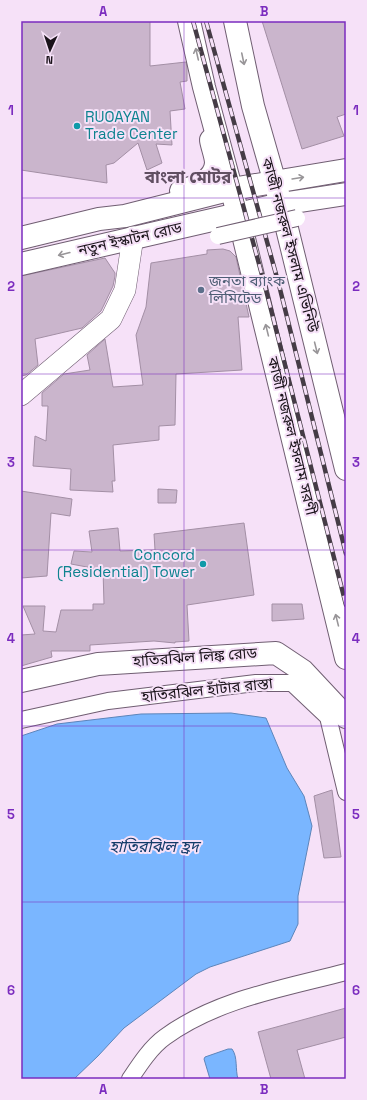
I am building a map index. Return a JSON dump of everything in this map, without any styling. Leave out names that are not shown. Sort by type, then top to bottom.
[{"type":"main road","points":[[189,21],[204,87],[238,214]]},
{"type":"main road","name":"কাজী নজরুল ইসলাম এভিনিউ","points":[[235,21],[252,106],[281,204],[346,469]]},
{"type":"main road","points":[[99,219],[116,210],[202,184],[210,176],[214,170],[216,161],[204,113],[204,87]]},
{"type":"main road","name":"নতুন ইস্কাটন রোড","points":[[21,238],[99,219],[125,216],[205,195],[274,181],[346,170]]},
{"type":"main road","name":"নতুন ইস্কাটন রোড","points":[[21,264],[132,237],[214,228],[238,214],[281,204],[346,194]]},
{"type":"main road","points":[[205,195],[214,228]]},
{"type":"main road","name":"কাজী নজরুল ইসলাম সরণী","points":[[238,214],[346,658]]},
{"type":"main road","name":"হাতিরঝিল লিঙ্ক রোড","points":[[21,681],[98,664],[276,653],[303,672],[346,717]]},
{"type":"street","points":[[214,228],[297,218]]},
{"type":"street","points":[[21,395],[111,319],[125,290],[132,237]]},
{"type":"street","name":"হাতিরঝিল হাঁটার রাস্তা","points":[[21,720],[116,700],[256,682],[292,683],[328,717],[346,792]]},
{"type":"street","points":[[130,1079],[142,1062],[165,1037],[196,1019],[230,1003],[346,972]]},
{"type":"water","name":"হাতিরঝিল হ্রদ","points":[[231,713],[266,718],[287,768],[304,796],[312,826],[298,896],[298,924],[290,941],[210,967],[196,974],[124,1028],[74,1079],[21,1079],[21,736],[57,724],[141,714]]},
{"type":"water","points":[[232,1049],[234,1052],[238,1079],[210,1079],[204,1059],[205,1057]]},
{"type":"building","points":[[21,21],[150,21],[150,66],[186,62],[187,68],[187,81],[180,82],[185,109],[170,111],[172,145],[156,144],[162,163],[147,170],[138,143],[114,163],[106,165],[107,183],[21,170]]},
{"type":"building","points":[[262,21],[346,21],[346,114],[337,117],[344,136],[302,149]]},
{"type":"building","points":[[223,249],[230,251],[236,257],[249,317],[238,317],[242,370],[176,374],[175,425],[159,426],[159,440],[113,445],[115,481],[112,481],[113,492],[70,490],[71,469],[33,466],[35,436],[46,441],[48,406],[42,406],[42,393],[64,374],[90,370],[87,355],[105,339],[113,387],[143,385],[136,335],[146,307],[151,263],[207,254],[207,250]]},
{"type":"building","points":[[105,258],[115,273],[115,276],[113,286],[101,311],[82,328],[35,339],[38,365],[26,375],[21,376],[21,276]]},
{"type":"building","points":[[158,489],[177,490],[176,503],[158,503]]},
{"type":"building","points":[[21,491],[72,499],[70,516],[51,513],[47,576],[21,578]]},
{"type":"building","points":[[244,523],[254,595],[187,605],[189,641],[175,643],[154,641],[90,645],[90,651],[51,651],[52,657],[21,666],[21,635],[35,634],[23,606],[45,606],[43,631],[56,632],[61,610],[93,610],[93,604],[104,604],[103,570],[71,564],[74,551],[92,552],[89,531],[118,528],[120,551],[155,550],[154,534]]},
{"type":"building","points":[[272,604],[302,604],[304,619],[272,621]]},
{"type":"building","points":[[332,790],[341,857],[324,858],[314,796]]},
{"type":"building","points":[[346,1008],[346,1037],[297,1050],[305,1079],[271,1079],[258,1032]]},
{"type":"railway","points":[[193,21],[265,286],[346,605]]},
{"type":"railway","points":[[206,21],[279,285],[346,554]]},
{"type":"place","name":"RUOAYAN Trade Center","points":[[77,126]]},
{"type":"place","name":"জনতা ব্যাংক লিমিটেড","points":[[201,290]]},
{"type":"place","name":"Concord (Residential) Tower","points":[[203,564]]},
{"type":"district","name":"বাংলা মোটর","points":[[188,177]]}]
